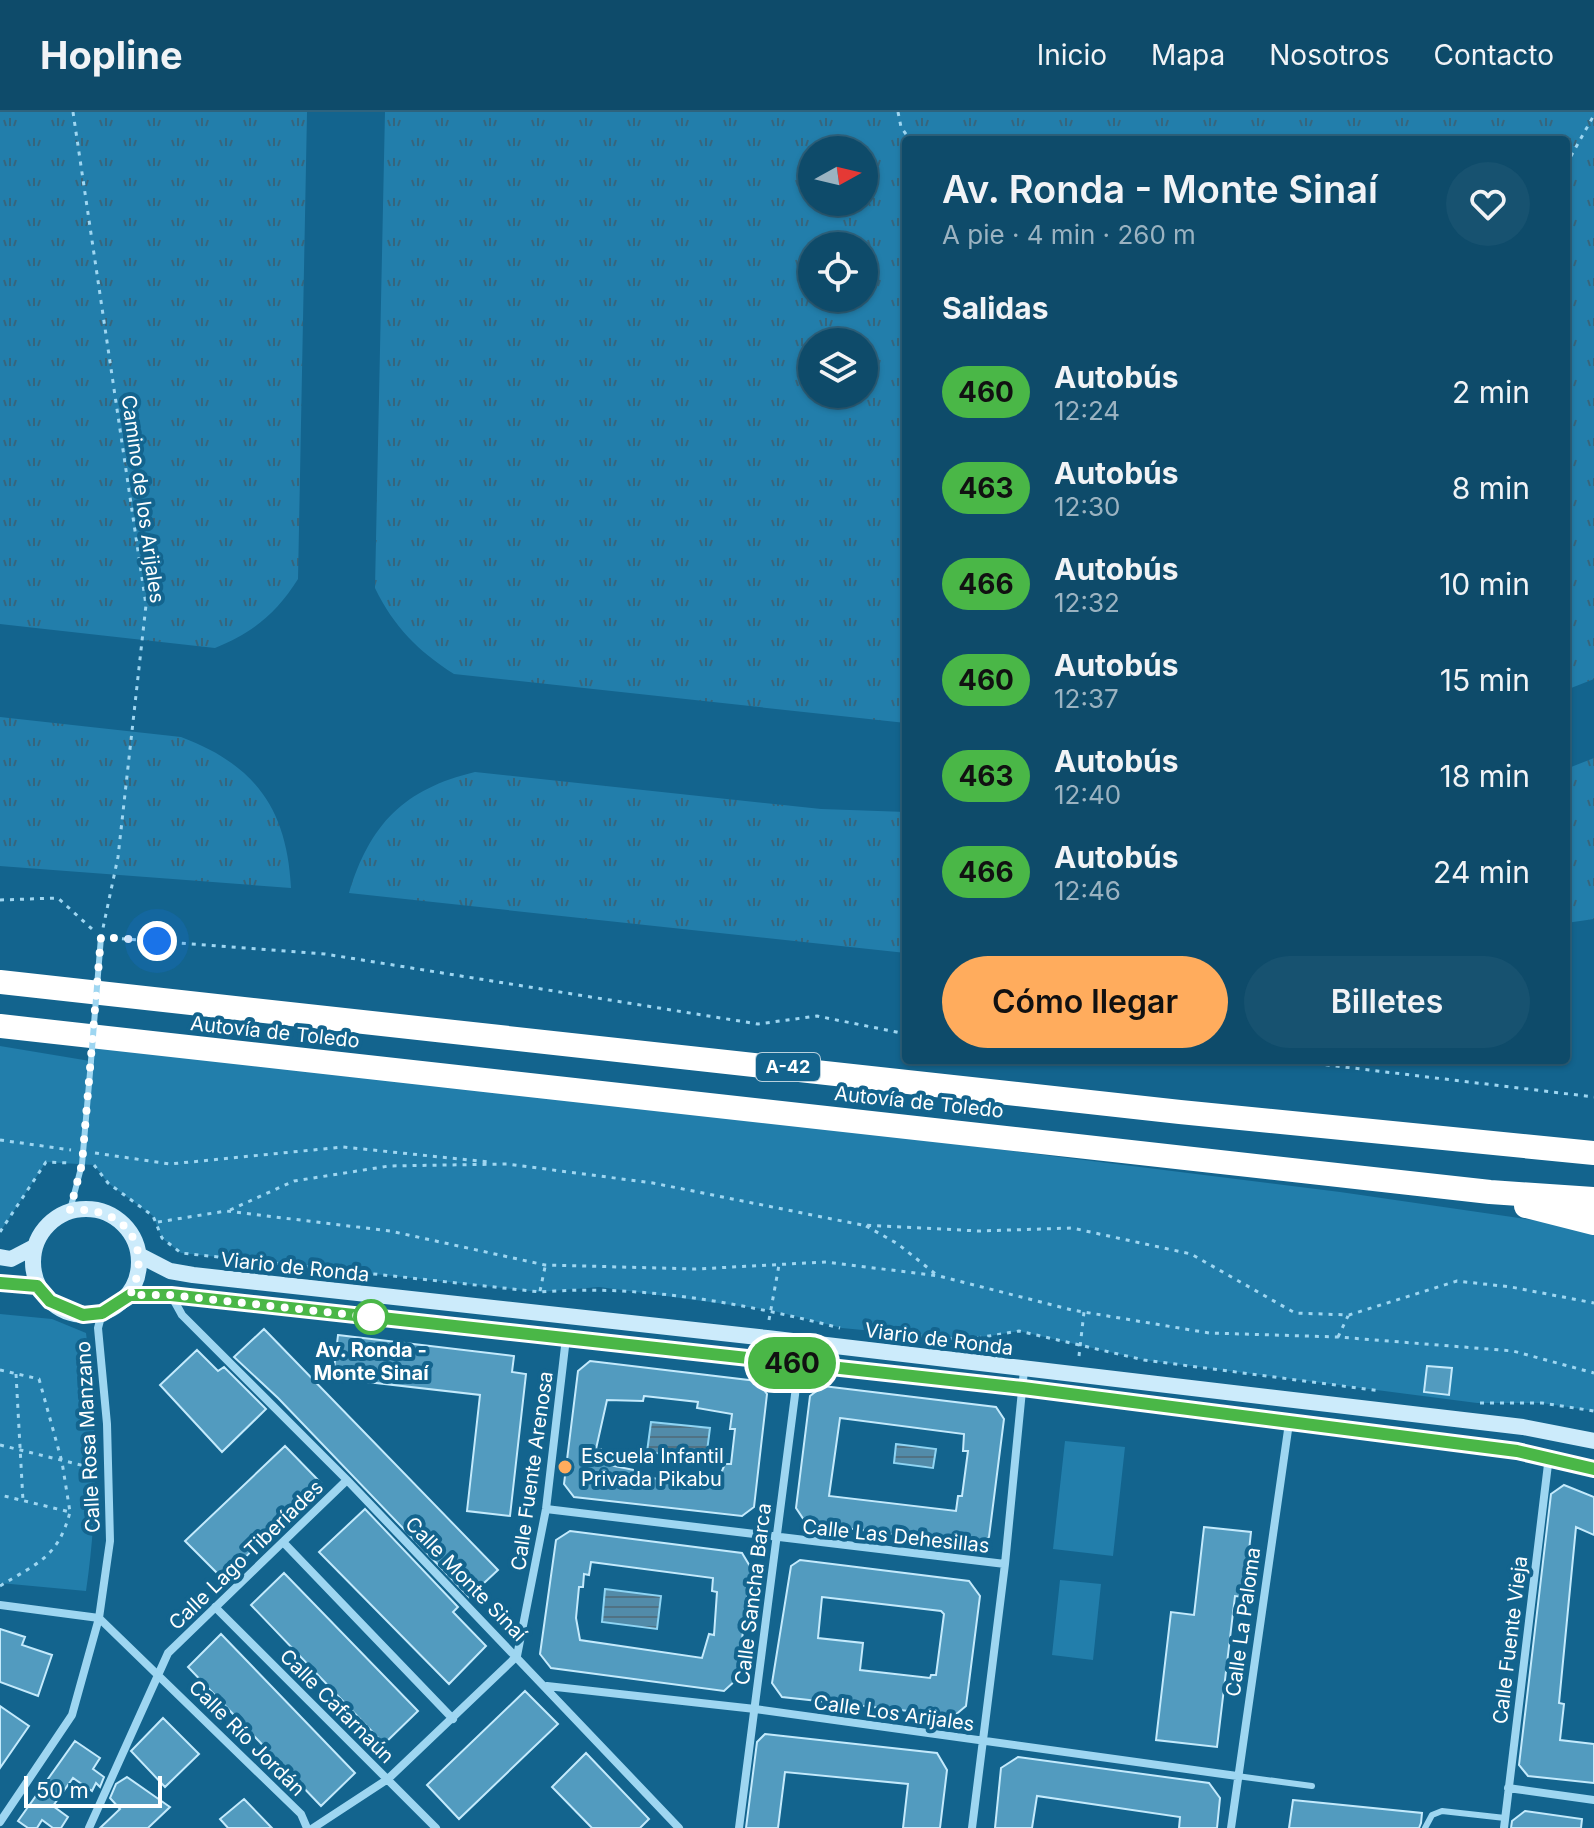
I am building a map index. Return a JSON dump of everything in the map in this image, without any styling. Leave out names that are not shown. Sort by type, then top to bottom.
[{"type":"highway","name":"Autovía de Toledo","points":[[0,982],[1180,1112],[1594,1153]]},
{"type":"highway","name":"Autovía de Toledo","points":[[0,1026],[1490,1192],[1594,1199]]},
{"type":"highway","points":[[1490,1192],[1517,1203],[1594,1223]]},
{"type":"main road","points":[[93,1209],[115,1217],[131,1233],[139,1255],[139,1272],[130,1295],[102,1313],[83,1315],[67,1311],[37,1286],[31,1267],[34,1247],[48,1225],[70,1210],[93,1209]]},
{"type":"main road","points":[[0,1257],[11,1259],[34,1247]]},
{"type":"main road","name":"Viario de Ronda","points":[[139,1255],[170,1271],[193,1275],[767,1338],[1523,1427],[1594,1441]]},
{"type":"main road","points":[[0,1283],[37,1286]]},
{"type":"main road","name":"Viario de Ronda","points":[[130,1295],[171,1295],[1023,1388],[1549,1456],[1594,1469]]},
{"type":"street","name":"Calle Monte Sinaí","points":[[171,1295],[182,1315],[547,1686],[679,1828]]},
{"type":"street","name":"Calle Rosa Manzano","points":[[0,1822],[72,1715],[99,1618],[110,1541],[109,1471],[98,1328],[102,1313]]},
{"type":"street","name":"Calle Fuente Arenosa","points":[[517,1656],[546,1509],[566,1338]]},
{"type":"street","name":"Calle Sancha Barca","points":[[739,1828],[799,1363]]},
{"type":"street","points":[[972,1828],[1005,1564],[1024,1370]]},
{"type":"street","name":"Calle La Paloma","points":[[1231,1828],[1289,1422]]},
{"type":"street","name":"Calle Fuente Vieja","points":[[1504,1823],[1549,1456]]},
{"type":"street","name":"Calle Lago Tiberíades","points":[[89,1828],[168,1653],[347,1480]]},
{"type":"street","name":"Calle Las Dehesillas","points":[[546,1509],[1005,1564]]},
{"type":"street","points":[[283,1542],[453,1719]]},
{"type":"street","points":[[0,1605],[99,1618]]},
{"type":"street","name":"Calle Cafarnaún","points":[[215,1607],[436,1828]]},
{"type":"street","name":"Calle Río Jordán","points":[[99,1618],[160,1673],[301,1814],[310,1828]]},
{"type":"street","points":[[310,1828],[388,1779],[517,1656]]},
{"type":"street","name":"Calle Los Arijales","points":[[547,1686],[755,1709],[1237,1776]]},
{"type":"street","points":[[1508,1788],[1594,1800]]},
{"type":"lane","points":[[70,1210],[84,1151],[101,937]]},
{"type":"lane","points":[[1237,1776],[1312,1786]]},
{"type":"lane","points":[[1425,1828],[1432,1815],[1442,1811],[1504,1823]]},
{"type":"path","name":"Camino de los Arijales","points":[[73,112],[146,605],[118,857],[101,937]]},
{"type":"path","points":[[898,112],[901,127],[907,136]]},
{"type":"path","points":[[1570,158],[1594,115]]},
{"type":"path","points":[[0,900],[58,898],[101,937],[325,954],[758,1024],[817,1016],[902,1033]]},
{"type":"path","points":[[1319,1064],[1594,1097]]},
{"type":"path","points":[[0,1140],[170,1164],[343,1147],[653,1183],[862,1225],[979,1231],[1072,1228],[1191,1254],[1295,1313],[1349,1315],[1457,1281],[1511,1287],[1594,1303]]},
{"type":"path","points":[[0,1232],[46,1162],[94,1165],[108,1183],[131,1197],[157,1222],[162,1238],[181,1253],[540,1292],[599,1287],[770,1310],[842,1328]]},
{"type":"path","points":[[157,1222],[226,1211],[294,1181],[389,1166],[507,1164]]},
{"type":"path","points":[[226,1211],[390,1231],[545,1265],[696,1269],[826,1262],[939,1276],[1084,1312],[1209,1333],[1338,1337],[1513,1351],[1594,1373]]},
{"type":"path","points":[[862,1225],[898,1244],[939,1276]]},
{"type":"path","points":[[536,1314],[545,1265]]},
{"type":"path","points":[[767,1338],[779,1265]]},
{"type":"path","points":[[1074,1375],[1082,1346],[1084,1312]]},
{"type":"path","points":[[1338,1337],[1349,1315]]},
{"type":"path","points":[[857,1330],[965,1340],[1019,1331],[1144,1360],[1384,1392]]},
{"type":"path","points":[[0,1370],[39,1379],[62,1462],[70,1512],[63,1537],[45,1561],[0,1586]]},
{"type":"path","points":[[16,1374],[23,1501]]},
{"type":"path","points":[[1477,1403],[1542,1403],[1594,1411]]},
{"type":"path","points":[[0,1445],[109,1471]]},
{"type":"path","points":[[0,1495],[70,1512]]},
{"type":"green space","points":[[0,112],[307,112],[298,579],[262,621],[215,648],[0,624]]},
{"type":"green space","points":[[385,112],[1594,112],[1594,679],[1570,688],[1570,136],[902,136],[902,723],[454,674],[408,637],[390,615],[375,588]]},
{"type":"green space","points":[[0,717],[181,737],[207,748],[229,761],[263,794],[283,835],[291,888],[0,866]]},
{"type":"green space","points":[[1594,758],[1594,919],[1570,922],[1570,767]]},
{"type":"green space","points":[[475,772],[821,809],[902,812],[902,953],[349,893],[368,847],[393,813],[428,788]]},
{"type":"green space","points":[[93,1036],[1340,1192],[1594,1229],[1594,1411],[1542,1403],[1477,1403],[1144,1360],[1019,1331],[965,1340],[842,1328],[770,1310],[599,1287],[540,1292],[181,1253],[162,1238],[153,1216],[108,1183],[94,1165],[46,1162],[0,1232],[0,1046],[90,1061]]},
{"type":"green space","points":[[0,1314],[52,1319],[86,1333],[95,1462],[93,1526],[86,1591],[0,1583]]},
{"type":"green space","points":[[1065,1441],[1125,1447],[1113,1556],[1053,1549]]},
{"type":"green space","points":[[1060,1580],[1101,1584],[1093,1660],[1052,1655]]},
{"type":"shaded area","points":[[651,1422],[710,1428],[706,1459],[647,1452]]},
{"type":"shaded area","points":[[896,1444],[936,1449],[933,1468],[894,1463]]},
{"type":"shaded area","points":[[605,1589],[661,1596],[657,1629],[602,1622]]},
{"type":"building","points":[[264,1329],[498,1570],[469,1597],[278,1398],[234,1357]]},
{"type":"building","points":[[338,1335],[514,1356],[512,1372],[526,1374],[510,1516],[467,1511],[480,1395],[333,1378]]},
{"type":"building","points":[[197,1350],[218,1371],[224,1367],[266,1409],[222,1452],[160,1385]]},
{"type":"building","points":[[590,1361],[757,1381],[767,1394],[754,1507],[742,1516],[574,1497],[564,1484],[578,1371]],"holes":[[[644,1396],[698,1402],[697,1408],[732,1414],[730,1429],[735,1429],[731,1464],[725,1464],[719,1478],[689,1477],[688,1482],[633,1476],[634,1470],[604,1464],[601,1449],[596,1449],[607,1400],[643,1401]]]},
{"type":"building","points":[[1427,1366],[1452,1368],[1449,1395],[1424,1392]]},
{"type":"building","points":[[823,1386],[996,1407],[1004,1419],[989,1537],[978,1545],[806,1523],[796,1508],[810,1396]],"holes":[[[840,1418],[964,1434],[963,1451],[968,1451],[962,1496],[958,1496],[956,1511],[829,1496]]]},
{"type":"building","points":[[285,1446],[321,1483],[223,1579],[185,1541]]},
{"type":"building","points":[[1564,1485],[1594,1497],[1594,1535],[1576,1527],[1559,1703],[1564,1704],[1560,1740],[1594,1744],[1594,1783],[1528,1776],[1519,1765],[1551,1494]]},
{"type":"building","points":[[365,1509],[458,1607],[453,1612],[486,1646],[449,1684],[319,1552]]},
{"type":"building","points":[[1204,1527],[1251,1532],[1244,1597],[1235,1596],[1217,1747],[1156,1740],[1171,1612],[1194,1615]]},
{"type":"building","points":[[570,1531],[742,1553],[751,1568],[737,1679],[724,1691],[551,1668],[540,1654],[556,1540]],"holes":[[[591,1562],[713,1578],[712,1591],[717,1592],[714,1635],[709,1634],[702,1658],[580,1640],[576,1618],[579,1587],[583,1587],[584,1574],[589,1575]]]},
{"type":"building","points":[[800,1560],[969,1581],[980,1596],[966,1706],[954,1716],[782,1697],[772,1683],[791,1566]],"holes":[[[822,1597],[941,1611],[944,1614],[936,1675],[930,1678],[860,1670],[863,1643],[818,1638]]]},
{"type":"building","points":[[284,1573],[418,1711],[384,1744],[251,1605]]},
{"type":"building","points":[[0,1629],[25,1637],[22,1645],[52,1655],[38,1696],[0,1682]]},
{"type":"building","points":[[221,1634],[355,1773],[321,1806],[188,1667]]},
{"type":"building","points":[[525,1691],[558,1724],[459,1819],[427,1785]]},
{"type":"building","points":[[0,1706],[29,1726],[0,1768]]},
{"type":"building","points":[[163,1718],[199,1754],[165,1787],[131,1751]]},
{"type":"building","points":[[765,1734],[937,1753],[947,1770],[940,1828],[903,1828],[908,1784],[785,1772],[778,1828],[746,1828],[757,1742]]},
{"type":"building","points":[[75,1741],[100,1758],[93,1769],[104,1777],[100,1787],[96,1783],[92,1791],[73,1778],[53,1806],[68,1817],[61,1828],[53,1828],[42,1820],[37,1828],[28,1828],[18,1821]]},
{"type":"building","points":[[586,1753],[649,1819],[640,1828],[592,1828],[552,1787]]},
{"type":"building","points":[[1018,1757],[1209,1783],[1220,1798],[1217,1828],[1179,1828],[1180,1817],[1037,1796],[1032,1828],[995,1828],[1001,1768]]},
{"type":"building","points":[[127,1777],[170,1807],[148,1828],[100,1828],[120,1809],[110,1798],[116,1784]]},
{"type":"building","points":[[244,1799],[272,1828],[228,1828],[220,1819]]},
{"type":"building","points":[[1293,1800],[1422,1813],[1421,1823],[1419,1828],[1289,1828]]},
{"type":"building","points":[[1525,1811],[1582,1819],[1581,1828],[1511,1828],[1512,1821]]},
{"type":"bus line","name":"460","points":[[0,1283],[37,1286],[50,1301],[67,1311],[83,1315],[102,1313],[130,1295],[171,1295],[1023,1388],[1517,1451],[1549,1456],[1594,1469]]},
{"type":"place","name":"Av. Ronda - Monte Sinaí","points":[[371,1317]]},
{"type":"place","name":"Escuela Infantil Privada Pikabu","points":[[565,1467]]},
{"type":"route","points":[[157,941],[101,937],[82,1164],[70,1210],[93,1209],[115,1217],[131,1233],[139,1255],[139,1272],[130,1295],[171,1295],[371,1317]]}]
